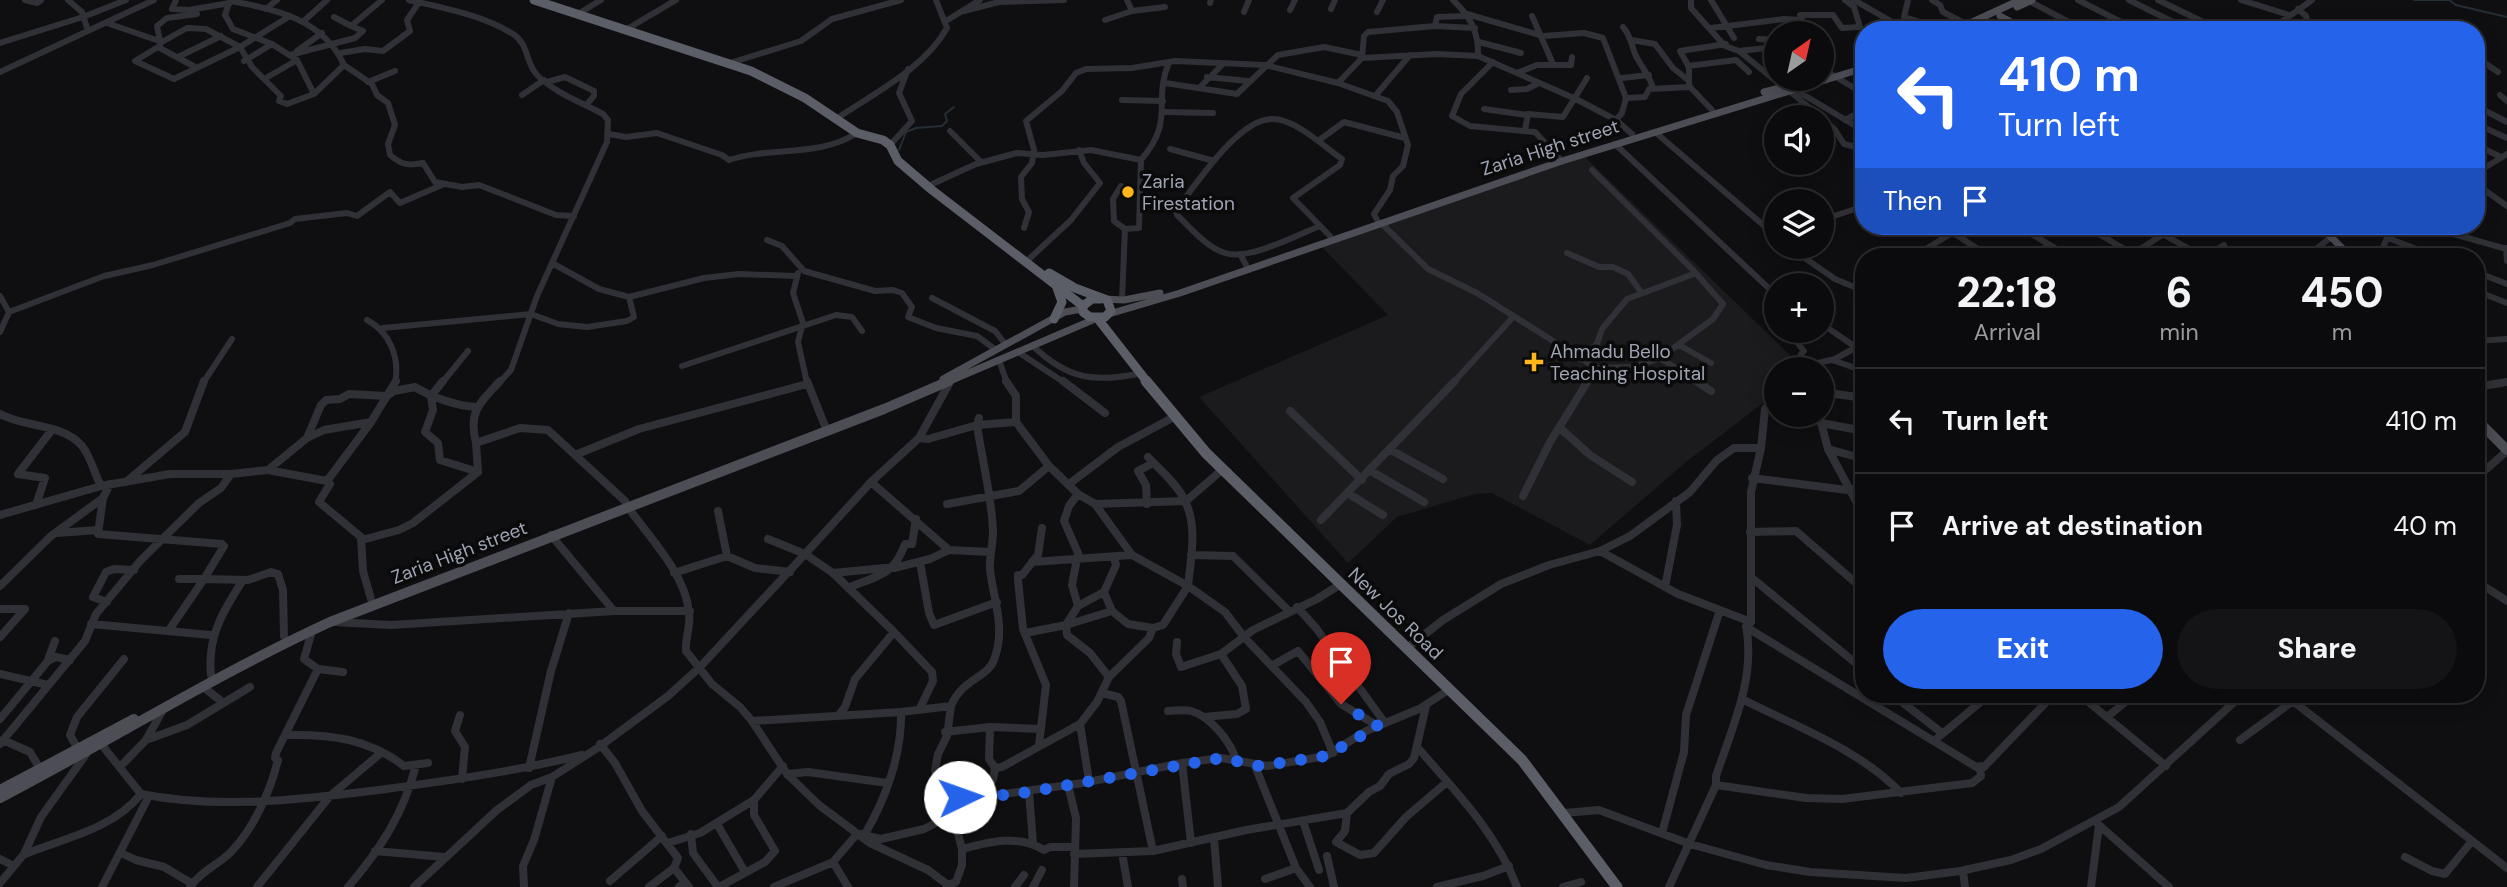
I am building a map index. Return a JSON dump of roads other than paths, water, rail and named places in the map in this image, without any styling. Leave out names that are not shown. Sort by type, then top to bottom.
[{"type":"highway","points":[[534,0],[730,63],[788,89],[857,132],[883,140],[890,145],[898,161],[1083,308],[1087,317],[1097,319],[1109,314],[1111,305],[1067,284],[997,239]]},
{"type":"highway","points":[[1053,284],[1061,294],[1062,302],[1054,319]]},
{"type":"highway","points":[[1083,308],[1088,301],[1102,299]]},
{"type":"highway","name":"New Jos Road","points":[[1109,314],[1116,332],[1174,417],[1223,469],[1514,752],[1564,813],[1617,887]]},
{"type":"highway","name":"New Jos Road","points":[[1097,319],[1142,372]]},
{"type":"main road","points":[[1982,21],[2020,0]]},
{"type":"main road","points":[[1987,21],[2030,1]]},
{"type":"main road","points":[[2000,16],[2009,21]]},
{"type":"main road","name":"Zaria High street","points":[[1834,75],[1855,69]]},
{"type":"main road","name":"Zaria High street","points":[[1249,266],[1632,134],[1778,91]]},
{"type":"main road","name":"Zaria High street","points":[[1560,159],[1655,132],[1779,91]]},
{"type":"main road","name":"Zaria High street","points":[[1249,266],[1379,221]]},
{"type":"main road","points":[[2331,237],[2342,248]]},
{"type":"main road","points":[[1102,299],[1122,300],[1156,294],[1249,266]]},
{"type":"main road","points":[[1109,314],[1249,266]]},
{"type":"main road","points":[[996,350],[1071,310],[1083,308]]},
{"type":"main road","points":[[951,381],[1097,319]]},
{"type":"main road","name":"Zaria High street","points":[[0,790],[40,769],[101,744],[269,649],[330,622],[936,382],[996,350]]},
{"type":"main road","name":"Zaria High street","points":[[0,798],[211,675],[284,636],[371,599],[951,381]]},
{"type":"main road","points":[[2485,428],[2507,450]]},
{"type":"street","points":[[25,0],[37,3],[41,0]]},
{"type":"street","points":[[68,0],[79,9],[88,31]]},
{"type":"street","points":[[0,43],[83,17],[126,0]]},
{"type":"street","points":[[0,72],[153,0]]},
{"type":"street","points":[[176,0],[172,9],[189,10],[230,1],[284,12],[305,20],[335,44],[344,65],[368,82],[376,89],[377,95],[388,103],[395,125],[388,144],[390,155],[401,164],[408,166],[424,163],[428,166],[433,181],[462,187],[479,185],[572,219]]},
{"type":"street","points":[[266,9],[277,0]]},
{"type":"street","points":[[305,20],[327,0]]},
{"type":"street","points":[[351,26],[382,0]]},
{"type":"street","points":[[409,0],[487,22],[523,41],[530,66],[546,81],[606,117],[611,136],[552,264],[511,370],[476,407],[472,428],[478,472]]},
{"type":"street","points":[[579,14],[601,0]]},
{"type":"street","points":[[627,29],[676,0]]},
{"type":"street","points":[[730,63],[808,38],[832,19],[901,0]]},
{"type":"street","points":[[836,119],[909,68],[938,44],[947,28],[936,0]]},
{"type":"street","points":[[946,21],[980,0]]},
{"type":"street","points":[[964,11],[999,2],[1064,0]]},
{"type":"street","points":[[1127,0],[1132,11]]},
{"type":"street","points":[[1244,12],[1249,0]]},
{"type":"street","points":[[1290,10],[1295,0]]},
{"type":"street","points":[[1331,9],[1335,0]]},
{"type":"street","points":[[1377,12],[1383,0]]},
{"type":"street","points":[[1453,0],[1475,29],[1479,42],[1478,56]]},
{"type":"street","points":[[1691,0],[1691,8],[1732,51],[1764,48]]},
{"type":"street","points":[[1711,0],[1734,38]]},
{"type":"street","points":[[1845,0],[1854,7],[1858,21]]},
{"type":"street","points":[[1854,0],[1890,21]]},
{"type":"street","points":[[1866,8],[1868,0]]},
{"type":"street","points":[[1908,0],[1904,17],[1917,21]]},
{"type":"street","points":[[1932,0],[1940,5],[1943,12],[1958,21]]},
{"type":"street","points":[[2078,0],[2119,21]]},
{"type":"street","points":[[2129,0],[2171,21]]},
{"type":"street","points":[[2158,0],[2201,21]]},
{"type":"street","points":[[2241,0],[2279,10],[2289,16]]},
{"type":"street","points":[[2282,21],[2312,0]]},
{"type":"street","points":[[230,1],[225,15],[231,26],[272,44],[293,57],[314,94]]},
{"type":"street","points":[[340,53],[365,49],[383,51],[410,31],[407,20],[420,1]]},
{"type":"street","points":[[2030,1],[2067,21]]},
{"type":"street","points":[[203,7],[180,27],[206,29],[240,47],[244,61],[266,78],[281,96],[279,101],[283,103],[299,101],[314,94],[344,65]]},
{"type":"street","points":[[1105,20],[1132,11],[1164,7]]},
{"type":"street","points":[[2298,9],[2307,21]]},
{"type":"street","points":[[160,43],[157,26],[167,19],[197,14]]},
{"type":"street","points":[[1435,26],[1437,17],[1466,15],[1543,36],[1584,33],[1603,38],[1622,78],[1626,98],[1622,115],[1616,120]]},
{"type":"street","points":[[1711,28],[1784,19],[1802,20],[1800,15],[1833,15],[1842,28],[1855,27]]},
{"type":"street","points":[[187,28],[135,61],[172,79],[256,39],[290,16]]},
{"type":"street","points":[[1532,16],[1553,64]]},
{"type":"street","points":[[293,57],[353,39],[363,31],[334,17]]},
{"type":"street","points":[[107,23],[160,43],[197,68]]},
{"type":"street","points":[[178,57],[231,26]]},
{"type":"street","points":[[1338,83],[1362,56],[1364,36],[1368,32],[1435,26],[1475,29]]},
{"type":"street","points":[[1623,27],[1631,40],[1633,52],[1649,75],[1653,88]]},
{"type":"street","points":[[266,78],[322,33]]},
{"type":"street","points":[[1759,39],[1764,39]]},
{"type":"street","points":[[1631,40],[1655,44],[1662,57],[1712,110]]},
{"type":"street","points":[[1479,42],[1521,54]]},
{"type":"street","points":[[244,61],[272,44]]},
{"type":"street","points":[[1689,83],[1688,66],[1680,51],[1726,44]]},
{"type":"street","points":[[1165,83],[1237,94],[1278,55],[1324,47],[1362,56],[1478,56],[1576,99],[1616,120],[1632,134]]},
{"type":"street","points":[[1739,51],[1764,70]]},
{"type":"street","points":[[1376,95],[1410,55]]},
{"type":"street","points":[[1517,73],[1530,66],[1571,65],[1572,57]]},
{"type":"street","points":[[1688,66],[1737,60],[1749,72]]},
{"type":"street","points":[[1125,229],[1141,225],[1141,160],[1157,141],[1165,112],[1163,101],[1169,62]]},
{"type":"street","points":[[1024,228],[1029,212],[1022,200],[1021,177],[1033,164],[1036,154],[1026,121],[1068,86],[1075,79],[1076,73],[1086,69],[1132,68],[1169,62],[1265,65],[1376,95],[1388,101],[1396,110],[1408,145],[1404,166],[1393,176],[1391,188],[1374,214],[1419,262],[1514,316],[1597,368],[1634,367],[1660,358],[1679,345],[1713,319],[1723,307],[1722,302],[1592,170]]},
{"type":"street","points":[[1493,62],[1461,94],[1452,109],[1452,117],[1458,122],[1478,127],[1525,130],[1538,134],[1560,159]]},
{"type":"street","points":[[2485,63],[2498,72]]},
{"type":"street","points":[[1200,87],[1207,77],[1223,64]]},
{"type":"street","points":[[890,145],[912,121],[899,93],[909,68]]},
{"type":"street","points":[[368,82],[395,71]]},
{"type":"street","points":[[1622,78],[1649,75]]},
{"type":"street","points":[[1834,76],[1855,88]]},
{"type":"street","points":[[522,95],[546,81],[565,77],[594,91],[594,96],[587,104]]},
{"type":"street","points":[[1207,77],[1248,81]]},
{"type":"street","points":[[1484,109],[1563,117],[1587,78]]},
{"type":"street","points":[[1511,90],[1527,89],[1539,83]]},
{"type":"street","points":[[1626,98],[1645,97],[1647,90],[1653,88],[1689,83]]},
{"type":"street","points":[[1791,91],[1807,105]]},
{"type":"street","points":[[1793,91],[1855,126]]},
{"type":"street","points":[[2500,95],[2507,101]]},
{"type":"street","points":[[1122,100],[1163,101]]},
{"type":"street","points":[[2485,111],[2507,122]]},
{"type":"street","points":[[1165,112],[1213,113]]},
{"type":"street","points":[[1525,130],[1527,115]]},
{"type":"street","points":[[1845,120],[1855,115]]},
{"type":"street","points":[[1320,226],[1240,254],[1225,253],[1204,239],[1177,215],[1176,210],[1214,161],[1243,130],[1265,120],[1285,122],[1318,141],[1341,157],[1343,162],[1293,198],[1330,236]]},
{"type":"street","points":[[1318,141],[1343,122],[1405,138]]},
{"type":"street","points":[[2485,128],[2507,138]]},
{"type":"street","points":[[1834,129],[1841,142],[1855,146]]},
{"type":"street","points":[[950,131],[981,162]]},
{"type":"street","points":[[611,136],[657,133],[730,160],[741,154],[803,150],[831,145],[857,132]]},
{"type":"street","points":[[1655,132],[1764,226]]},
{"type":"street","points":[[1615,144],[1764,284]]},
{"type":"street","points":[[2485,148],[2504,155]]},
{"type":"street","points":[[1170,149],[1214,161]]},
{"type":"street","points":[[1029,259],[1071,220],[1100,183],[1084,163],[1079,150]]},
{"type":"street","points":[[928,187],[981,162],[1017,153],[1079,150],[1141,160]]},
{"type":"street","points":[[2485,167],[2504,155]]},
{"type":"street","points":[[0,332],[9,312],[86,282],[232,242],[295,219],[324,214],[357,216],[390,192],[400,203],[444,184]]},
{"type":"street","points":[[1121,186],[1113,199],[1114,221],[1125,229]]},
{"type":"street","points":[[2485,190],[2507,206]]},
{"type":"street","points":[[1834,216],[1855,209]]},
{"type":"street","points":[[1122,300],[1124,272],[1121,252],[1125,229]]},
{"type":"street","points":[[1927,248],[1948,235]]},
{"type":"street","points":[[1957,235],[1977,248]]},
{"type":"street","points":[[2033,235],[2055,248]]},
{"type":"street","points":[[2099,235],[2119,248]]},
{"type":"street","points":[[2143,248],[2162,235]]},
{"type":"street","points":[[2165,235],[2187,248]]},
{"type":"street","points":[[2383,248],[2389,235]]},
{"type":"street","points":[[2457,235],[2507,249],[2507,261]]},
{"type":"street","points":[[2317,248],[2331,237]]},
{"type":"street","points":[[2388,238],[2414,248]]},
{"type":"street","points":[[767,240],[782,246],[798,272],[793,293],[803,327],[797,342],[807,384],[825,426]]},
{"type":"street","points":[[2217,248],[2224,244]]},
{"type":"street","points":[[2044,248],[2050,245]]},
{"type":"street","points":[[1567,253],[1600,267],[1613,267],[1628,274],[1641,292]]},
{"type":"street","points":[[1240,254],[1249,266]]},
{"type":"street","points":[[1806,259],[1835,279],[1855,286]]},
{"type":"street","points":[[552,264],[595,289],[611,295],[629,297],[704,278],[798,272],[876,290],[888,289],[902,293],[912,307],[908,317],[938,329],[976,335],[989,342],[996,350]]},
{"type":"street","points":[[1580,359],[1597,344],[1602,330],[1627,299],[1696,273]]},
{"type":"street","points":[[2485,275],[2507,284]]},
{"type":"street","points":[[2485,294],[2507,303]]},
{"type":"street","points":[[0,296],[9,312]]},
{"type":"street","points":[[383,328],[531,314],[558,324],[580,327],[627,321],[634,317],[629,297]]},
{"type":"street","points":[[932,298],[995,331],[1006,345]]},
{"type":"street","points":[[682,366],[842,315],[852,317],[862,331]]},
{"type":"street","points":[[1321,520],[1391,450],[1514,316]]},
{"type":"street","points":[[327,481],[371,422],[396,381],[389,336],[383,328],[367,320]]},
{"type":"street","points":[[1834,331],[1855,342]]},
{"type":"street","points":[[125,482],[185,432],[197,404],[200,387],[232,339]]},
{"type":"street","points":[[2485,340],[2507,339]]},
{"type":"street","points":[[1797,343],[1804,351],[1802,357]]},
{"type":"street","points":[[1679,345],[1711,363]]},
{"type":"street","points":[[1033,346],[1056,366],[1075,376],[1111,380],[1142,372]]},
{"type":"street","points":[[1834,359],[1855,348]]},
{"type":"street","points":[[468,351],[431,396],[433,410],[425,432],[438,443],[440,460],[478,472]]},
{"type":"street","points":[[1018,352],[1044,367],[1105,413]]},
{"type":"street","points":[[1660,358],[1710,391]]},
{"type":"street","points":[[999,360],[1006,382],[1016,396],[1016,422],[1049,466],[1078,494],[1095,504],[1132,555],[1188,586],[1225,612],[1244,637],[1315,713],[1333,752]]},
{"type":"street","points":[[1834,361],[1855,369]]},
{"type":"street","points":[[1523,496],[1597,368]]},
{"type":"street","points":[[414,887],[465,837],[517,795],[531,785],[552,777],[599,746],[668,696],[700,667],[871,482],[919,438],[951,381]]},
{"type":"street","points":[[2485,386],[2507,382]]},
{"type":"street","points":[[575,455],[639,429],[807,384]]},
{"type":"street","points":[[307,438],[321,405],[326,400],[341,399],[349,394],[387,396],[394,391],[415,387],[431,396],[444,398],[456,407],[476,407]]},
{"type":"street","points":[[1834,394],[1855,397]]},
{"type":"street","points":[[1290,411],[1362,480]]},
{"type":"street","points":[[0,414],[18,424],[68,434],[79,443],[106,485],[98,534],[224,546],[169,630]]},
{"type":"street","points":[[1069,484],[1118,447],[1174,417]]},
{"type":"street","points":[[1669,887],[1716,785],[1727,739],[1742,699],[1751,641],[1748,624],[1752,578],[1752,478],[1761,448],[1764,419]]},
{"type":"street","points":[[268,470],[307,438],[324,430],[371,422]]},
{"type":"street","points":[[919,438],[928,439],[978,422],[1016,422]]},
{"type":"street","points":[[978,422],[986,497],[993,532],[990,568],[1001,624],[996,660],[980,676],[967,682],[955,696],[951,706],[945,742],[936,762],[937,778],[949,791],[968,799],[981,798],[1222,758],[1267,766],[1333,752],[1382,725],[1426,706],[1450,688]]},
{"type":"street","points":[[1834,422],[1855,428]]},
{"type":"street","points":[[476,443],[507,430],[535,427],[548,430],[626,504],[674,573],[690,611],[690,627],[685,648],[712,684],[740,706],[785,770],[819,805],[857,834],[928,870],[949,886],[958,878],[962,849],[953,814]]},
{"type":"street","points":[[1822,427],[1828,449],[1855,502]]},
{"type":"street","points":[[1560,428],[1590,455],[1632,482]]},
{"type":"street","points":[[36,505],[46,483],[44,477],[18,474],[51,431]]},
{"type":"street","points":[[1406,649],[1443,620],[1501,584],[1549,565],[1600,551],[1642,529],[1690,492],[1717,460],[1734,448],[1761,448]]},
{"type":"street","points":[[1828,449],[1855,456]]},
{"type":"street","points":[[1391,450],[1443,479]]},
{"type":"street","points":[[2485,470],[2507,450]]},
{"type":"street","points":[[1025,633],[1066,625],[1112,611],[1128,624],[1153,628],[1163,625],[1188,586],[1191,555],[1189,512],[1186,501],[1150,460],[1138,471],[1146,485],[1147,504]]},
{"type":"street","points":[[947,504],[1019,491],[1049,466]]},
{"type":"street","points":[[1095,504],[1186,501],[1223,469]]},
{"type":"street","points":[[0,515],[106,485],[183,473],[231,474],[268,470],[327,481]]},
{"type":"street","points":[[1371,471],[1424,502]]},
{"type":"street","points":[[362,540],[399,530],[413,523],[478,472]]},
{"type":"street","points":[[40,769],[30,752],[2,742],[85,641],[91,624],[107,601],[160,541],[199,503],[221,488],[231,474]]},
{"type":"street","points":[[1752,478],[1847,490],[1855,489]]},
{"type":"street","points":[[327,481],[329,488],[319,502],[362,540],[362,565],[371,599]]},
{"type":"street","points":[[871,482],[950,550]]},
{"type":"street","points":[[1078,494],[1069,506],[1064,521],[1074,540],[1078,559],[1072,580],[1078,606],[1075,615],[1066,625],[1067,635],[1090,653],[1109,677]]},
{"type":"street","points":[[1349,494],[1383,515]]},
{"type":"street","points":[[0,586],[56,533],[103,498]]},
{"type":"street","points":[[1665,587],[1677,525],[1676,501]]},
{"type":"street","points":[[718,511],[727,556]]},
{"type":"street","points":[[848,589],[887,575],[894,568],[902,557],[905,544],[912,544],[916,519]]},
{"type":"street","points":[[1039,745],[1041,716],[1047,689],[1040,659],[1025,633],[1017,581],[1018,575],[1022,575],[1040,547],[1042,528]]},
{"type":"street","points":[[56,533],[98,530]]},
{"type":"street","points":[[1750,532],[1796,531],[1855,582]]},
{"type":"street","points":[[551,535],[614,611]]},
{"type":"street","points":[[768,539],[806,554],[833,573],[932,672],[933,681],[920,708]]},
{"type":"street","points":[[833,573],[894,568],[920,562],[950,550],[991,552]]},
{"type":"street","points":[[1600,551],[1665,587],[1748,624],[1855,690]]},
{"type":"street","points":[[1031,562],[1132,555]]},
{"type":"street","points":[[1191,555],[1233,556],[1316,628],[1382,725]]},
{"type":"street","points":[[674,573],[727,556],[755,568],[790,572]]},
{"type":"street","points":[[1078,606],[1104,592],[1116,565],[1114,558]]},
{"type":"street","points":[[920,562],[929,613],[934,625],[997,602]]},
{"type":"street","points":[[107,601],[93,597],[103,573],[110,568],[134,570]]},
{"type":"street","points":[[179,579],[243,580],[271,572],[278,574],[284,593],[285,613],[281,621],[284,636]]},
{"type":"street","points":[[1752,578],[1855,663]]},
{"type":"street","points":[[211,675],[208,650],[211,635],[243,580]]},
{"type":"street","points":[[1177,642],[1176,654],[1182,667],[1221,654],[1244,637],[1341,583]]},
{"type":"street","points":[[2485,587],[2507,601]]},
{"type":"street","points":[[1104,592],[1112,611]]},
{"type":"street","points":[[0,609],[25,609],[0,637]]},
{"type":"street","points":[[1662,833],[1684,752],[1686,715],[1720,610]]},
{"type":"street","points":[[330,622],[391,625],[569,613],[690,611]]},
{"type":"street","points":[[529,768],[551,671],[569,613]]},
{"type":"street","points":[[91,624],[211,635]]},
{"type":"street","points":[[995,768],[1002,767],[1080,724],[1102,693],[1109,677],[1149,638],[1153,628]]},
{"type":"street","points":[[312,630],[303,656],[308,663],[318,668],[343,672]]},
{"type":"street","points":[[838,716],[845,707],[855,679],[894,632]]},
{"type":"street","points":[[48,661],[55,641]]},
{"type":"street","points":[[1273,665],[1298,651],[1341,704],[1382,725]]},
{"type":"street","points":[[1204,717],[1237,714],[1246,709],[1238,678],[1221,654]]},
{"type":"street","points":[[0,719],[48,661],[56,657],[70,660]]},
{"type":"street","points":[[0,883],[24,854],[41,817],[83,750],[70,735],[77,717],[124,659]]},
{"type":"street","points":[[121,853],[130,859],[163,866],[191,885],[232,851],[274,777],[278,760],[275,758],[276,753],[318,668]]},
{"type":"street","points":[[0,674],[32,679],[48,685]]},
{"type":"street","points":[[202,686],[222,701]]},
{"type":"street","points":[[146,740],[179,729],[222,701],[250,687]]},
{"type":"street","points":[[1102,693],[1120,698],[1153,851]]},
{"type":"street","points":[[1742,699],[1872,769],[1894,784],[1901,793]]},
{"type":"street","points":[[1875,703],[1984,767],[2045,703]]},
{"type":"street","points":[[1903,703],[1942,733]]},
{"type":"street","points":[[1935,740],[1979,703]]},
{"type":"street","points":[[2090,703],[2166,766]]},
{"type":"street","points":[[2108,717],[2125,703]]},
{"type":"street","points":[[1564,813],[1599,810],[1690,844],[1766,865],[1879,882],[1963,870],[2011,860],[2096,823],[2119,807],[2166,766],[2233,703]]},
{"type":"street","points":[[2240,740],[2290,703]]},
{"type":"street","points":[[2296,703],[2507,868]]},
{"type":"street","points":[[752,721],[901,712],[951,706]]},
{"type":"street","points":[[962,849],[1001,841],[1033,843],[1044,850],[1050,847],[1122,853],[1153,851],[1346,813],[1369,792],[1380,786],[1389,774],[1409,764],[1418,748],[1426,706]]},
{"type":"street","points":[[120,767],[146,740],[164,708]]},
{"type":"street","points":[[1168,711],[1191,711],[1204,717],[1229,745],[1236,760]]},
{"type":"street","points":[[774,887],[793,883],[833,862],[857,834],[865,834],[869,829],[901,737],[901,712]]},
{"type":"street","points":[[460,715],[456,731],[465,747],[462,779]]},
{"type":"street","points":[[1080,724],[1089,781]]},
{"type":"street","points":[[945,732],[990,727],[1041,729]]},
{"type":"street","points":[[981,798],[993,779],[995,768],[989,759],[990,727]]},
{"type":"street","points":[[287,735],[343,736],[372,744],[404,766],[428,763]]},
{"type":"street","points":[[101,744],[104,751],[145,795],[171,800],[234,803],[330,796],[462,779],[529,768],[585,754],[599,746]]},
{"type":"street","points":[[599,746],[615,763],[642,811],[665,839],[678,861],[674,868],[649,887]]},
{"type":"street","points":[[1418,748],[1485,825],[1509,866],[1517,887]]},
{"type":"street","points":[[257,887],[330,796],[382,752]]},
{"type":"street","points":[[1182,763],[1191,844]]},
{"type":"street","points":[[348,887],[393,831],[410,796],[416,765]]},
{"type":"street","points":[[1255,765],[1296,868],[1310,887]]},
{"type":"street","points":[[1716,785],[1824,799],[1901,793],[1972,783],[1981,776],[1980,766]]},
{"type":"street","points":[[610,881],[665,839],[700,833],[717,824],[754,800],[785,770],[887,783]]},
{"type":"street","points":[[362,771],[356,782],[363,791]]},
{"type":"street","points":[[524,887],[523,866],[534,840],[552,777]]},
{"type":"street","points":[[1346,813],[1345,831],[1336,842],[1354,854],[1365,856],[1384,846],[1398,825],[1447,782]]},
{"type":"street","points":[[1068,785],[1076,818],[1074,887]]},
{"type":"street","points":[[1029,792],[1033,843]]},
{"type":"street","points":[[24,854],[73,837],[121,813],[145,795]]},
{"type":"street","points":[[102,887],[121,853],[145,795]]},
{"type":"street","points":[[857,834],[881,839],[924,829],[953,814],[968,799]]},
{"type":"street","points":[[691,834],[693,853],[719,887],[765,862],[775,851],[754,814],[754,800]]},
{"type":"street","points":[[1303,821],[1319,870]]},
{"type":"street","points":[[2094,884],[2096,823]]},
{"type":"street","points":[[2096,823],[2169,887]]},
{"type":"street","points":[[717,824],[746,872]]},
{"type":"street","points":[[1214,838],[1218,887]]},
{"type":"street","points":[[2405,857],[2432,871],[2445,874],[2473,841]]},
{"type":"street","points":[[375,851],[444,857]]},
{"type":"street","points":[[1122,853],[1128,887]]},
{"type":"street","points":[[1326,856],[1334,887]]},
{"type":"street","points":[[0,859],[15,866]]},
{"type":"street","points":[[833,862],[848,887]]},
{"type":"street","points":[[1437,887],[1472,877],[1491,876],[1509,866]]},
{"type":"street","points":[[674,868],[684,885]]},
{"type":"street","points":[[1265,878],[1296,868]]},
{"type":"street","points":[[1033,887],[1042,870]]},
{"type":"street","points":[[1963,870],[1965,887]]},
{"type":"street","points":[[1015,887],[1024,875]]},
{"type":"street","points":[[1563,887],[1581,882]]},
{"type":"waterway","points":[[2414,0],[2449,0],[2456,5],[2507,17]]},
{"type":"waterway","points":[[899,150],[906,132],[916,128],[942,126],[947,121],[945,114],[954,107]]},
{"type":"place","name":"Zaria Firestation","points":[[1128,192]]},
{"type":"place","name":"Ahmadu Bello Teaching Hospital","points":[[1534,362]]}]
